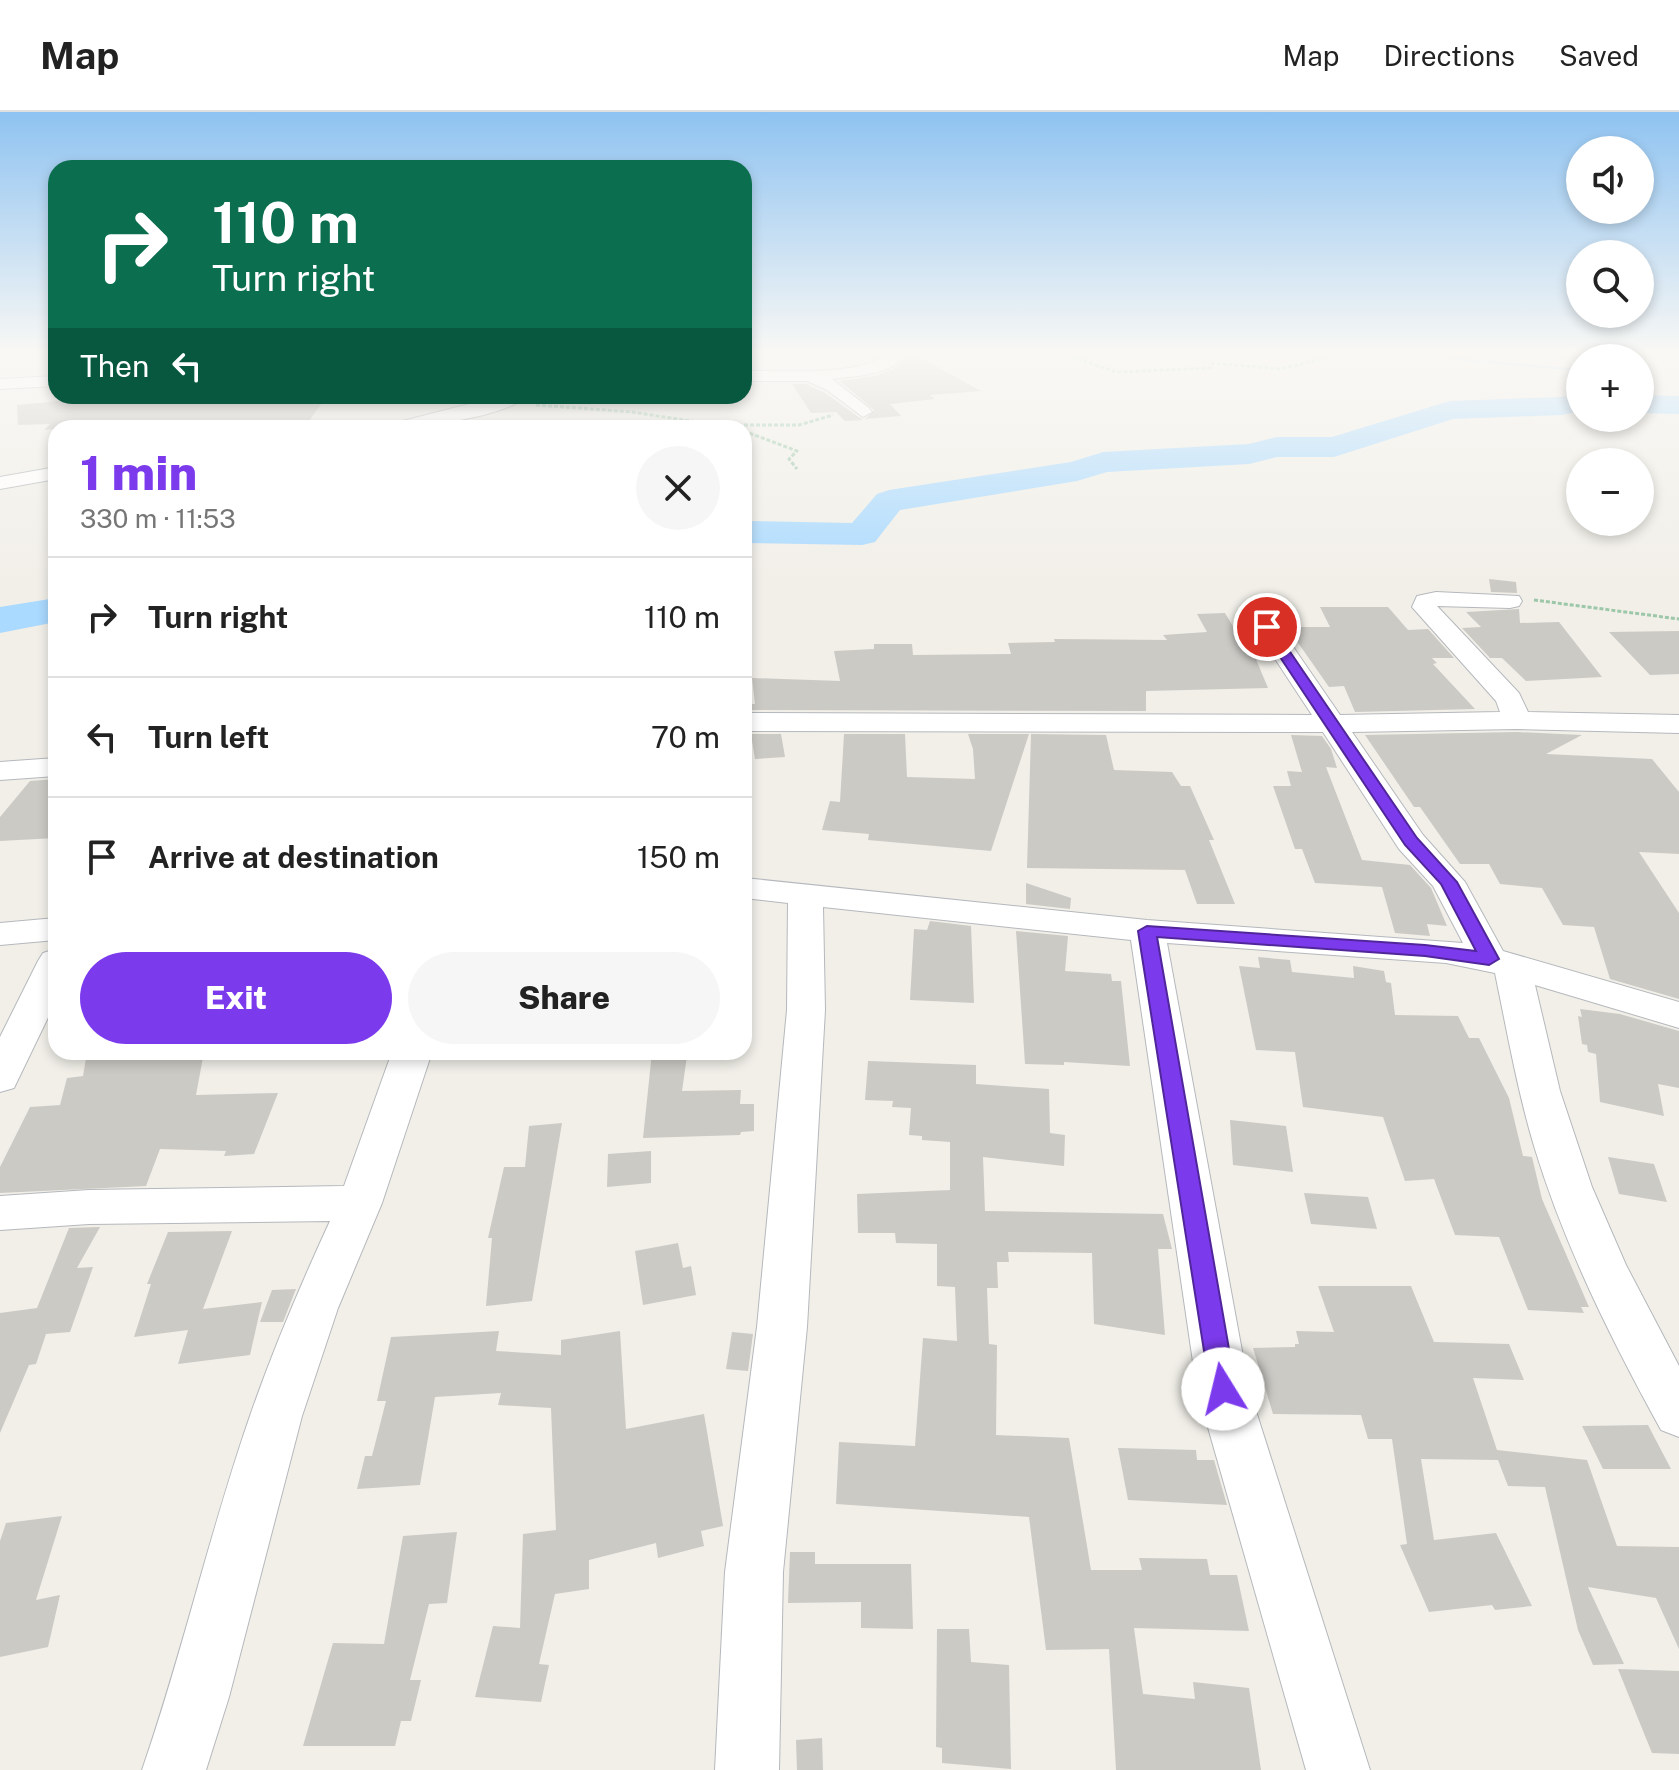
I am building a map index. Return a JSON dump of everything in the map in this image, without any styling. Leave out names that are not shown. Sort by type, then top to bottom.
[{"type":"street","points":[[0,483],[48,474]]},
{"type":"street","points":[[1510,601],[1436,599],[1426,601],[1424,607],[1509,699],[1517,720]]},
{"type":"street","points":[[1267,627],[1411,842],[1448,882],[1500,962],[1573,1194],[1648,1361],[1679,1414]]},
{"type":"street","points":[[752,722],[1332,725],[1517,720],[1679,724]]},
{"type":"street","points":[[0,771],[48,768]]},
{"type":"street","points":[[752,889],[1147,931],[1432,951],[1500,962],[1679,1015]]},
{"type":"street","points":[[747,1770],[754,1572],[782,1327],[806,1010],[805,893]]},
{"type":"street","points":[[0,934],[48,930]]},
{"type":"street","points":[[1147,931],[1223,1389],[1338,1770]]},
{"type":"street","points":[[0,1078],[48,978]]},
{"type":"street","points":[[174,1770],[198,1697],[280,1402],[314,1308],[360,1203],[409,1060]]},
{"type":"street","points":[[0,1213],[89,1207],[360,1203]]},
{"type":"path","points":[[752,434],[797,451],[789,459],[797,469]]},
{"type":"path","points":[[1510,601],[1572,602],[1679,619]]},
{"type":"building","points":[[1489,579],[1516,582],[1517,593],[1491,592]]},
{"type":"building","points":[[1320,607],[1388,607],[1408,630],[1428,629],[1454,658],[1432,658],[1437,663],[1433,664],[1475,709],[1355,712],[1344,686],[1329,687],[1287,627],[1330,627]]},
{"type":"building","points":[[1519,609],[1520,623],[1559,622],[1602,677],[1526,681],[1502,658],[1490,658],[1462,628],[1481,627],[1466,612]]},
{"type":"building","points":[[1225,613],[1234,628],[1243,628],[1268,688],[1146,691],[1146,711],[752,710],[752,704],[755,704],[752,678],[840,681],[834,651],[874,649],[874,644],[912,644],[913,655],[1011,654],[1008,643],[1055,642],[1054,639],[1167,640],[1163,635],[1207,632],[1197,614]]},
{"type":"building","points":[[1679,631],[1679,674],[1650,675],[1609,632]]},
{"type":"building","points":[[1517,732],[1582,735],[1546,754],[1652,759],[1679,792],[1679,854],[1639,852],[1679,913],[1679,999],[1610,979],[1594,927],[1563,925],[1542,888],[1500,884],[1489,864],[1460,864],[1420,807],[1414,807],[1365,735]]},
{"type":"building","points":[[752,734],[781,734],[785,757],[755,759]]},
{"type":"building","points":[[844,734],[905,734],[907,777],[975,779],[973,749],[968,734],[1029,734],[991,851],[868,840],[869,834],[822,830],[830,801],[840,802]]},
{"type":"building","points":[[1031,734],[1106,735],[1114,770],[1172,772],[1181,786],[1190,786],[1214,840],[1209,840],[1235,904],[1197,904],[1185,870],[1027,868]]},
{"type":"building","points":[[1291,735],[1322,736],[1331,749],[1337,768],[1326,767],[1362,860],[1410,865],[1431,888],[1447,926],[1427,924],[1430,936],[1395,933],[1382,887],[1315,883],[1302,849],[1295,849],[1273,786],[1291,786],[1287,771],[1302,772]]},
{"type":"building","points":[[48,780],[48,838],[0,841],[0,817],[30,781]]},
{"type":"building","points":[[1026,883],[1071,898],[1070,909],[1026,904]]},
{"type":"building","points":[[930,921],[971,926],[974,1003],[910,1000],[914,929],[927,930]]},
{"type":"building","points":[[1016,931],[1068,936],[1065,971],[1111,974],[1112,981],[1121,981],[1130,1066],[1064,1062],[1064,1065],[1025,1064]]},
{"type":"building","points":[[1258,957],[1290,960],[1292,972],[1354,978],[1353,966],[1384,971],[1386,982],[1391,983],[1395,1015],[1458,1016],[1469,1038],[1479,1038],[1509,1098],[1523,1156],[1532,1157],[1542,1199],[1589,1307],[1581,1307],[1584,1313],[1528,1310],[1499,1237],[1455,1235],[1434,1179],[1405,1181],[1383,1117],[1303,1107],[1295,1052],[1256,1050],[1239,966],[1260,968]]},
{"type":"building","points":[[1580,1009],[1620,1014],[1679,1031],[1679,1088],[1658,1084],[1664,1116],[1600,1102],[1596,1054],[1588,1052],[1587,1045],[1582,1044]]},
{"type":"building","points":[[86,1060],[203,1060],[196,1095],[278,1093],[254,1154],[224,1156],[226,1151],[160,1149],[146,1186],[0,1193],[0,1167],[30,1107],[60,1105],[67,1078],[83,1076]]},
{"type":"building","points":[[651,1060],[686,1060],[682,1091],[741,1090],[740,1104],[754,1104],[754,1131],[741,1132],[740,1135],[643,1138]]},
{"type":"building","points":[[868,1061],[976,1065],[976,1084],[1049,1089],[1050,1133],[1065,1135],[1064,1166],[983,1157],[985,1211],[1163,1214],[1172,1249],[1158,1249],[1165,1335],[1094,1324],[1092,1253],[1008,1252],[1009,1262],[997,1262],[998,1288],[987,1288],[989,1344],[997,1345],[996,1435],[1069,1438],[1091,1570],[1142,1570],[1139,1558],[1207,1559],[1210,1575],[1237,1575],[1249,1631],[1134,1628],[1143,1694],[1195,1699],[1193,1682],[1249,1688],[1261,1770],[1116,1770],[1109,1649],[1046,1650],[1029,1517],[836,1504],[839,1442],[915,1446],[923,1338],[957,1341],[955,1287],[937,1286],[937,1244],[896,1243],[895,1233],[858,1233],[857,1194],[950,1190],[950,1142],[922,1140],[922,1136],[909,1135],[911,1108],[892,1107],[893,1101],[865,1100]]},
{"type":"building","points":[[1230,1120],[1286,1126],[1293,1172],[1233,1165]]},
{"type":"building","points":[[562,1123],[532,1301],[486,1306],[492,1238],[488,1238],[504,1167],[525,1167],[529,1126]]},
{"type":"building","points":[[651,1151],[651,1183],[607,1187],[608,1154]]},
{"type":"building","points":[[1608,1157],[1654,1164],[1667,1202],[1619,1194]]},
{"type":"building","points":[[1304,1193],[1368,1197],[1377,1229],[1311,1224]]},
{"type":"building","points":[[100,1227],[77,1268],[93,1267],[70,1332],[46,1334],[36,1364],[29,1365],[0,1433],[0,1313],[37,1308],[69,1228]]},
{"type":"building","points":[[232,1231],[203,1309],[262,1302],[250,1355],[178,1364],[188,1330],[134,1337],[151,1284],[147,1284],[168,1232]]},
{"type":"building","points":[[678,1243],[683,1268],[691,1266],[696,1295],[643,1305],[635,1251]]},
{"type":"building","points":[[1318,1286],[1411,1286],[1434,1342],[1509,1344],[1524,1380],[1473,1378],[1497,1450],[1587,1460],[1617,1546],[1679,1547],[1679,1649],[1656,1598],[1588,1587],[1624,1664],[1593,1665],[1578,1630],[1545,1487],[1508,1486],[1498,1460],[1421,1459],[1434,1540],[1496,1533],[1532,1606],[1495,1610],[1492,1605],[1429,1612],[1400,1545],[1407,1544],[1392,1439],[1368,1439],[1361,1415],[1273,1414],[1253,1348],[1295,1347],[1299,1344],[1296,1331],[1334,1332]]},
{"type":"building","points":[[296,1289],[283,1322],[260,1322],[272,1290]]},
{"type":"building","points":[[499,1331],[496,1351],[561,1355],[561,1340],[620,1331],[626,1429],[704,1414],[723,1526],[701,1531],[704,1546],[658,1558],[656,1543],[589,1560],[589,1589],[555,1594],[539,1664],[549,1665],[541,1702],[475,1697],[493,1626],[520,1628],[523,1534],[556,1530],[551,1408],[498,1405],[501,1393],[435,1397],[420,1485],[357,1489],[365,1456],[372,1456],[386,1401],[377,1401],[391,1337]]},
{"type":"building","points":[[732,1332],[753,1334],[748,1371],[726,1369]]},
{"type":"building","points":[[1648,1425],[1671,1469],[1603,1469],[1582,1426]]},
{"type":"building","points":[[1118,1448],[1196,1450],[1197,1460],[1214,1460],[1227,1505],[1128,1500]]},
{"type":"building","points":[[62,1516],[36,1600],[60,1595],[48,1647],[0,1657],[0,1541],[6,1523]]},
{"type":"building","points":[[457,1532],[447,1603],[429,1604],[410,1680],[421,1680],[411,1721],[401,1721],[395,1746],[303,1746],[333,1643],[384,1644],[403,1536]]},
{"type":"building","points":[[790,1552],[815,1552],[815,1564],[911,1564],[913,1629],[861,1628],[861,1602],[788,1603]]},
{"type":"building","points":[[937,1629],[969,1629],[971,1662],[1009,1665],[1011,1769],[942,1763],[942,1748],[936,1747]]},
{"type":"building","points":[[1618,1669],[1679,1671],[1679,1754],[1652,1753]]},
{"type":"building","points":[[822,1738],[823,1770],[797,1770],[796,1740]]},
{"type":"waterway","points":[[752,532],[862,534],[889,501],[1077,471],[1103,462],[1249,454],[1277,447],[1334,447],[1392,428]]},
{"type":"waterway","points":[[0,620],[48,611]]},
{"type":"route","points":[[1223,1389],[1147,931],[1425,950],[1489,959],[1448,882],[1411,842],[1267,627]]}]
